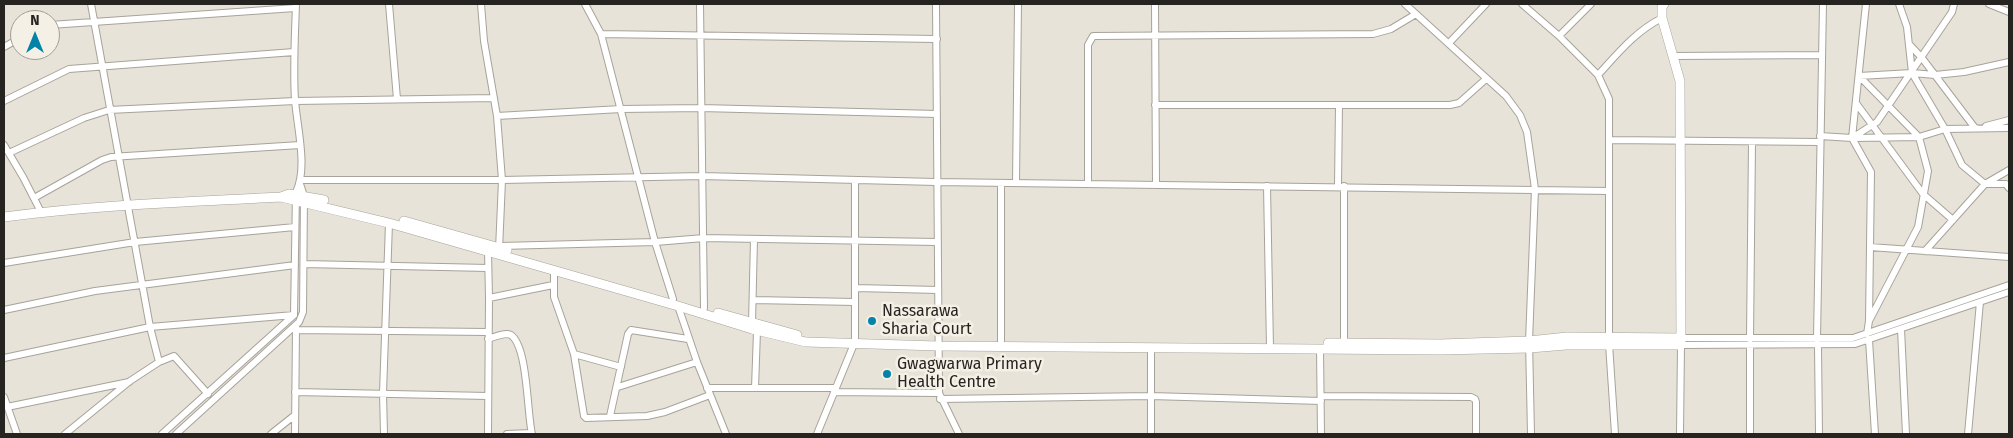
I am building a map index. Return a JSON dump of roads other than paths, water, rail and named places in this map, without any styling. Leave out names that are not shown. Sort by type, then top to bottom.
[{"type":"street","points":[[92,4],[109,110],[120,158],[150,327],[159,362]]},
{"type":"street","points":[[389,4],[398,99]]},
{"type":"street","points":[[482,4],[484,41],[497,116],[502,180],[499,249]]},
{"type":"street","points":[[585,4],[601,34],[655,242],[688,338],[726,434]]},
{"type":"street","points":[[700,4],[704,308]]},
{"type":"street","points":[[936,4],[936,182],[940,396],[959,434]]},
{"type":"street","points":[[1016,183],[1018,4]]},
{"type":"street","points":[[1155,4],[1156,185]]},
{"type":"street","points":[[1405,4],[1506,96],[1524,123],[1535,189],[1530,345],[1531,434]]},
{"type":"street","points":[[1449,43],[1486,4]]},
{"type":"street","points":[[1522,4],[1559,36],[1598,75],[1609,100],[1609,340],[1615,434]]},
{"type":"street","points":[[1559,36],[1591,4]]},
{"type":"street","points":[[1664,4],[1661,10],[1662,18],[1680,81],[1680,434]]},
{"type":"street","points":[[1819,434],[1818,343],[1823,4]]},
{"type":"street","points":[[1866,4],[1852,138],[1871,172],[1868,337],[1875,434]]},
{"type":"street","points":[[1899,4],[1907,27],[1912,72],[1962,165],[1985,184],[2006,184],[2009,188]]},
{"type":"street","points":[[1852,138],[1877,122],[1922,58],[1952,12],[1954,4]]},
{"type":"street","points":[[1989,4],[2009,12]]},
{"type":"street","points":[[60,24],[296,6],[294,52],[295,100],[300,145],[300,198],[304,264],[303,312],[296,328],[176,434]]},
{"type":"street","points":[[1088,184],[1089,42],[1093,36],[1373,34],[1391,29],[1416,14]]},
{"type":"street","points":[[1598,75],[1648,24],[1662,18]]},
{"type":"street","points":[[601,34],[937,39]]},
{"type":"street","points":[[1909,44],[1922,58],[1975,128]]},
{"type":"street","points":[[4,101],[69,69],[294,52]]},
{"type":"street","points":[[1674,56],[1821,55]]},
{"type":"street","points":[[1859,76],[1912,72],[1935,76],[2009,62]]},
{"type":"street","points":[[1859,76],[1919,137],[1928,171],[1918,227],[1869,321]]},
{"type":"street","points":[[1155,105],[1450,105],[1459,102],[1486,79]]},
{"type":"street","points":[[9,153],[84,118],[109,110],[295,100],[494,98]]},
{"type":"street","points":[[1856,103],[1924,194],[1953,220]]},
{"type":"street","points":[[1339,105],[1344,343]]},
{"type":"street","points":[[497,116],[621,109],[701,108],[937,114]]},
{"type":"street","points":[[1975,128],[2009,120]]},
{"type":"street","points":[[1610,140],[1752,142],[1919,137],[1944,129],[2009,128]]},
{"type":"street","points":[[1750,434],[1752,142]]},
{"type":"street","points":[[4,145],[41,212]]},
{"type":"street","points":[[34,198],[102,160],[111,157],[120,158],[300,145]]},
{"type":"street","points":[[1925,251],[1985,184],[2009,170]]},
{"type":"street","points":[[300,182],[702,176],[936,182],[1608,191]]},
{"type":"street","points":[[817,434],[855,341],[855,180]]},
{"type":"street","points":[[1000,183],[1002,341]]},
{"type":"street","points":[[1267,186],[1270,345]]},
{"type":"street","points":[[4,217],[41,212],[129,206],[280,197],[300,198],[390,217],[675,302],[794,340],[1151,347],[1344,343],[1556,345],[1609,340],[1818,343],[1841,346],[2009,285]]},
{"type":"street","points":[[300,198],[488,251],[704,238],[937,242]]},
{"type":"street","points":[[162,434],[294,315],[295,226],[300,198]]},
{"type":"street","points":[[384,434],[383,393],[389,223]]},
{"type":"street","points":[[4,264],[135,242],[295,226]]},
{"type":"street","points":[[754,240],[755,388]]},
{"type":"street","points":[[1870,248],[2009,257]]},
{"type":"street","points":[[499,249],[554,272],[704,308],[755,327]]},
{"type":"street","points":[[488,251],[488,434]]},
{"type":"street","points":[[304,264],[488,268]]},
{"type":"street","points":[[4,310],[53,298],[142,284],[295,265]]},
{"type":"street","points":[[554,272],[554,297],[574,354],[584,416],[588,419],[666,412],[709,392],[755,388],[940,396],[1471,397],[1476,402],[1476,434]]},
{"type":"street","points":[[489,298],[553,284]]},
{"type":"street","points":[[856,288],[938,290]]},
{"type":"street","points":[[1882,332],[1901,329],[2009,292]]},
{"type":"street","points":[[753,300],[855,302]]},
{"type":"street","points":[[1968,434],[1980,302]]},
{"type":"street","points":[[4,358],[150,327],[294,315]]},
{"type":"street","points":[[296,328],[488,335],[506,334],[511,336],[523,362],[531,433],[507,434]]},
{"type":"street","points":[[295,434],[296,328]]},
{"type":"street","points":[[1901,329],[1906,434]]},
{"type":"street","points":[[610,416],[628,334],[631,330],[688,338]]},
{"type":"street","points":[[938,344],[1002,341],[1270,345],[1320,349],[1440,350],[1530,345]]},
{"type":"street","points":[[1151,347],[1151,434]]},
{"type":"street","points":[[1320,349],[1321,434]]},
{"type":"street","points":[[574,354],[621,367]]},
{"type":"street","points":[[65,434],[130,382],[159,362],[174,356],[208,394]]},
{"type":"street","points":[[618,386],[697,362]]},
{"type":"street","points":[[7,407],[130,382]]},
{"type":"street","points":[[295,392],[488,396]]},
{"type":"street","points":[[4,397],[17,434]]},
{"type":"street","points":[[271,434],[295,415]]},
{"type":"place","name":"Nassarawa Sharia Court","points":[[872,321]]},
{"type":"place","name":"Gwagwarwa Primary Health Centre","points":[[887,374]]}]
